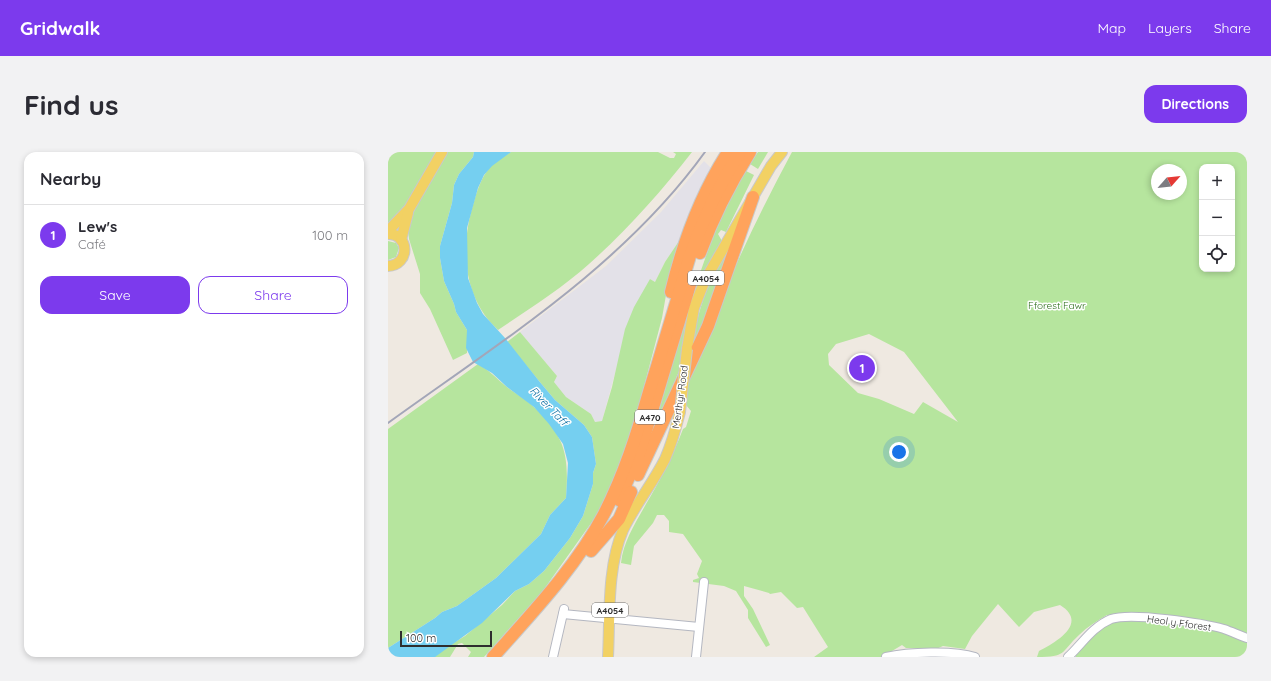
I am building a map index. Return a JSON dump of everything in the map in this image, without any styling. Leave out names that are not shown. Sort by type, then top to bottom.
[{"type":"highway","points":[[666,333],[671,294],[683,246],[699,204],[714,173],[728,152]]},
{"type":"highway","name":"A470","points":[[493,657],[560,580],[578,555],[603,515],[622,475],[639,428],[666,333],[700,229],[719,186],[740,152]]},
{"type":"highway","name":"A470","points":[[504,657],[567,584],[591,551],[621,496],[639,454],[698,256],[711,223],[733,179],[750,152]]},
{"type":"highway","points":[[591,551],[619,519],[638,474],[708,326],[753,197]]},
{"type":"main road","points":[[389,268],[398,264],[404,255],[404,244],[397,236],[388,233],[409,209],[442,152]]},
{"type":"main road","name":"Merthyr Road","points":[[771,166],[774,152]]},
{"type":"main road","name":"Merthyr Road","points":[[608,657],[617,548],[636,506],[664,460],[674,437],[680,412],[690,326],[699,295],[715,262],[771,166],[782,152]]},
{"type":"main road","points":[[401,240],[409,209]]},
{"type":"street","points":[[696,657],[704,582]]},
{"type":"street","points":[[553,657],[563,611],[610,619],[699,627]]},
{"type":"street","name":"Heol y Fforest","points":[[1068,657],[1090,632],[1111,619],[1132,616],[1184,622],[1223,629],[1247,638]]},
{"type":"street","points":[[886,657],[938,653],[962,654],[975,657]]},
{"type":"shaded area","points":[[704,161],[713,170],[681,238],[665,262],[655,282],[650,279],[617,366],[602,421],[595,422],[591,414],[566,397],[554,382],[557,376],[520,332],[606,266],[661,212]]},
{"type":"green space","points":[[388,152],[474,152],[473,157],[459,174],[454,185],[452,203],[440,246],[440,258],[444,281],[456,312],[467,330],[467,353],[453,360],[430,309],[420,293],[420,274],[409,239],[408,230],[409,223],[419,200],[406,206],[388,224]]},
{"type":"green space","points":[[511,152],[658,152],[670,158],[674,158],[676,154],[673,152],[692,152],[643,210],[617,238],[589,264],[556,290],[498,330],[486,317],[471,288],[466,255],[466,238],[473,205],[482,179],[491,166]]},
{"type":"green space","points":[[758,152],[768,152],[758,169],[750,164]]},
{"type":"green space","name":"Fforest Fawr","points":[[792,152],[1247,152],[1247,657],[1076,657],[1075,649],[1111,619],[1107,615],[1085,629],[1062,653],[1054,656],[1037,657],[1039,651],[1054,643],[1067,631],[1071,625],[1071,619],[1068,612],[1060,605],[1034,612],[1019,627],[998,604],[972,636],[965,649],[943,646],[936,649],[906,648],[902,645],[882,657],[814,657],[828,647],[803,607],[797,608],[781,592],[770,594],[744,586],[744,596],[753,609],[770,645],[766,647],[748,618],[748,610],[736,591],[724,586],[693,582],[693,580],[699,578],[697,574],[702,561],[683,534],[669,532],[669,521],[664,515],[657,515],[653,523],[634,546],[631,565],[621,563],[624,547],[630,532],[657,485],[683,429],[686,427],[691,411],[686,405],[689,375],[743,250]],"holes":[[[869,334],[904,352],[958,422],[923,402],[914,414],[879,399],[858,393],[829,365],[828,354],[836,344]]]},
{"type":"green space","points":[[746,171],[754,175],[726,232],[721,230],[718,234],[722,241],[706,269],[689,310],[685,328],[680,369],[651,436],[691,300],[702,267],[729,202]]},
{"type":"green space","points":[[738,232],[721,282],[692,348],[695,330],[708,287]]},
{"type":"green space","points":[[681,238],[670,272],[662,318],[631,436],[619,469],[599,512],[542,592],[484,657],[468,657],[471,652],[462,643],[458,644],[450,657],[433,657],[465,636],[502,605],[515,591],[529,584],[544,571],[570,538],[583,516],[593,484],[593,473],[596,464],[592,437],[584,425],[555,400],[507,342],[520,332],[557,376],[554,382],[566,397],[591,414],[595,422],[602,421],[612,387],[625,329],[634,307],[650,279],[655,282],[665,262]]},
{"type":"green space","points":[[388,241],[396,243],[399,248],[396,257],[388,260]]},
{"type":"green space","points":[[478,364],[531,404],[553,428],[559,438],[566,459],[566,498],[550,515],[541,534],[496,578],[457,606],[442,612],[388,648],[388,429]]},
{"type":"water","name":"River Taff","points":[[474,152],[511,152],[492,166],[484,175],[478,188],[467,228],[468,278],[477,303],[483,314],[505,338],[555,400],[584,425],[592,437],[596,464],[593,473],[593,484],[583,516],[570,538],[544,571],[529,584],[515,591],[482,623],[435,657],[388,657],[388,648],[442,612],[457,606],[496,578],[541,534],[550,515],[566,498],[568,463],[563,444],[549,424],[534,407],[507,387],[492,373],[473,362],[466,348],[467,330],[456,312],[444,281],[440,258],[440,246],[452,203],[454,185],[459,174],[473,157]]},
{"type":"railway","points":[[388,423],[516,332],[558,300],[598,266],[637,231],[672,193],[705,152]]},
{"type":"place","name":"Lew's","points":[[862,368]]}]
